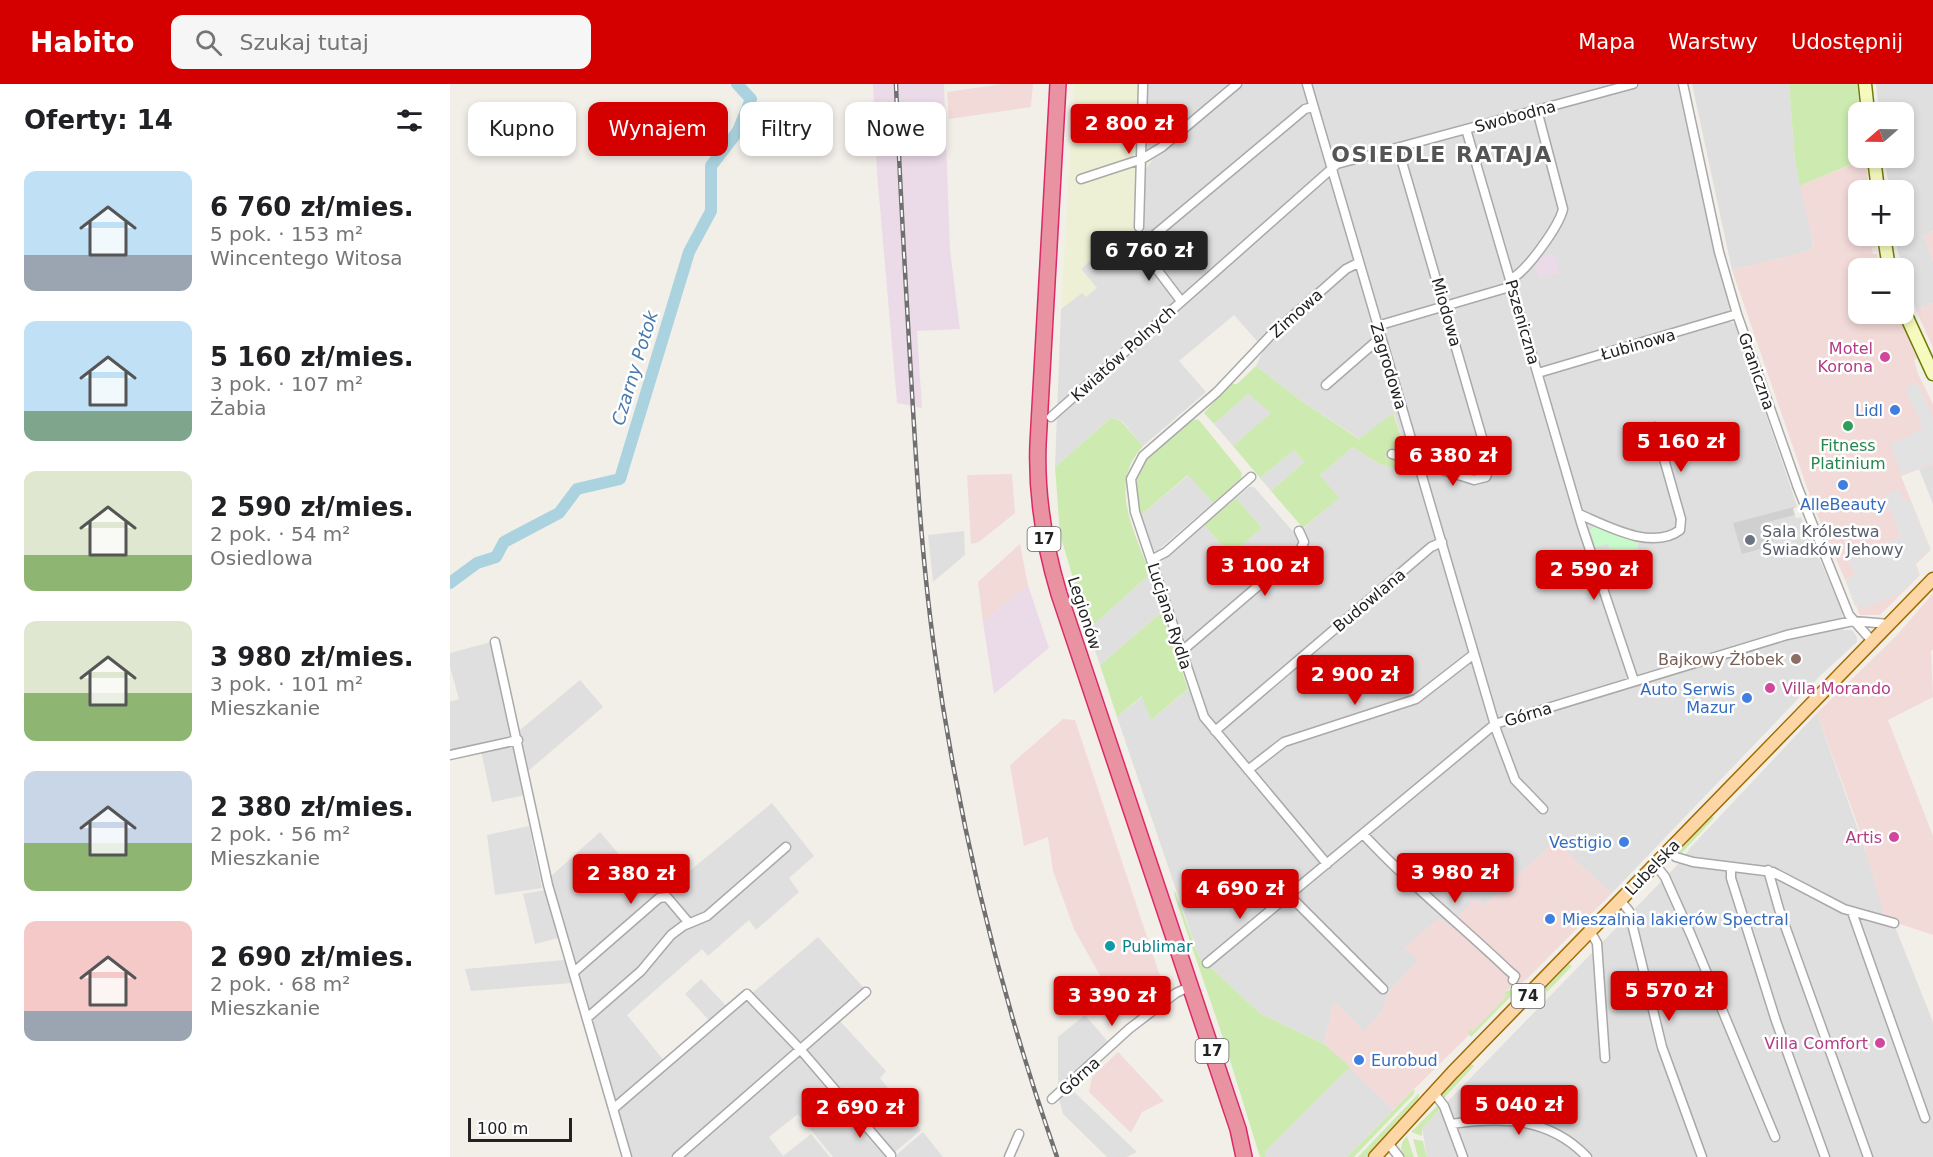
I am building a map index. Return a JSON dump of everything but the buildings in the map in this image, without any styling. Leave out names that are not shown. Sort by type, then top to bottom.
[{"type":"highway","name":"Legionów","points":[[1058,84],[1037,452],[1042,527],[1059,594],[1238,1129],[1244,1157]]},
{"type":"highway","name":"Legionów","points":[[1238,1129],[1251,1157]]},
{"type":"main road","name":"Lubelska","points":[[1375,1157],[1668,850],[1872,641],[1931,584]]},
{"type":"street","points":[[1081,179],[1142,159],[1162,147],[1237,84]]},
{"type":"street","name":"Zagrodowa","points":[[1307,84],[1494,724],[1515,780],[1544,809]]},
{"type":"street","name":"Swobodna","points":[[1331,171],[1337,165],[1632,84]]},
{"type":"street","name":"Graniczna","points":[[1683,84],[1719,252],[1737,314],[1798,488],[1853,621],[1872,641]]},
{"type":"street","points":[[1865,84],[1867,102]]},
{"type":"street","points":[[1139,227],[1143,85]]},
{"type":"street","points":[[1181,301],[1140,247],[1305,109],[1313,106]]},
{"type":"street","points":[[1377,326],[1445,306],[1512,282],[1524,270],[1559,220],[1563,209],[1537,110]]},
{"type":"street","name":"Pszeniczna","points":[[1466,129],[1579,514],[1635,681]]},
{"type":"street","name":"Miodowa","points":[[1398,148],[1490,458],[1486,477],[1474,480],[1417,462]]},
{"type":"street","name":"Kwiatów Polnych","points":[[1051,417],[1331,171]]},
{"type":"street","name":"Zimowa","points":[[1238,370],[1292,316],[1346,269],[1358,263]]},
{"type":"street","name":"Łubinowa","points":[[1538,373],[1737,314]]},
{"type":"street","points":[[1910,324],[1933,374]]},
{"type":"street","points":[[1326,385],[1380,338]]},
{"type":"street","name":"Lucjana Rydla","points":[[1238,370],[1203,405],[1143,456],[1133,471],[1130,488],[1132,504],[1202,715],[1327,864]]},
{"type":"street","points":[[1579,514],[1641,537],[1656,538],[1680,530],[1681,519],[1655,427]]},
{"type":"street","points":[[1392,454],[1417,462]]},
{"type":"street","points":[[1151,560],[1166,552],[1251,477]]},
{"type":"street","points":[[1182,651],[1300,550],[1304,542],[1299,531]]},
{"type":"street","name":"Budowlana","points":[[1215,731],[1431,547],[1442,542]]},
{"type":"street","name":"Górna","points":[[1207,963],[1494,724],[1787,635],[1853,621],[1889,624]]},
{"type":"street","points":[[495,642],[548,885],[627,1157]]},
{"type":"street","points":[[1248,770],[1284,742],[1416,699],[1474,654]]},
{"type":"street","points":[[450,755],[518,740]]},
{"type":"street","points":[[1363,834],[1439,909],[1458,922],[1515,976],[1513,980]]},
{"type":"street","points":[[587,1018],[641,971],[660,946],[689,923],[707,916],[786,847]]},
{"type":"street","points":[[1668,850],[1683,859],[1768,870],[1789,878],[1852,912],[1894,923]]},
{"type":"street","points":[[1655,864],[1667,880],[1775,1137]]},
{"type":"street","points":[[1731,867],[1731,878],[1776,1021],[1825,1157]]},
{"type":"street","points":[[1768,870],[1779,909],[1868,1157]]},
{"type":"street","points":[[1290,896],[1383,989]]},
{"type":"street","points":[[573,972],[659,898],[667,897],[689,923]]},
{"type":"street","points":[[1620,900],[1629,911],[1662,1047],[1702,1157]]},
{"type":"street","points":[[1852,912],[1925,1118]]},
{"type":"street","points":[[1590,931],[1598,944],[1605,1058]]},
{"type":"street","name":"Górna","points":[[1052,1099],[1129,1029],[1176,993],[1191,986]]},
{"type":"street","points":[[677,1157],[866,992]]},
{"type":"street","points":[[613,1109],[747,994],[800,1049],[891,1155]]},
{"type":"street","points":[[1434,1093],[1444,1106],[1463,1157]]},
{"type":"street","points":[[1451,1124],[1498,1119],[1526,1124],[1560,1136],[1587,1157]]},
{"type":"street","points":[[1009,1157],[1019,1134]]},
{"type":"street","points":[[1388,1143],[1399,1157]]},
{"type":"shaded area","points":[[873,84],[944,84],[945,102],[874,102]]},
{"type":"shaded area","points":[[1003,84],[1033,84],[1031,107],[949,119],[947,92]]},
{"type":"shaded area","points":[[1147,84],[1677,84],[1716,259],[1730,308],[1727,312],[1730,322],[1735,324],[1797,506],[1734,523],[1768,522],[1795,515],[1796,518],[1801,517],[1843,613],[1841,619],[1844,630],[1852,630],[1857,637],[1857,642],[1821,675],[1611,894],[1555,842],[1485,905],[1475,900],[1449,926],[1405,948],[1419,960],[1390,990],[1381,1013],[1364,1032],[1334,1002],[1324,1044],[1261,1014],[1199,957],[1117,717],[1143,696],[1151,720],[1197,682],[1159,568],[1161,562],[1204,525],[1230,555],[1262,528],[1236,498],[1249,487],[1254,487],[1296,535],[1338,498],[1320,475],[1353,447],[1379,464],[1413,472],[1394,414],[1360,439],[1300,400],[1256,366],[1264,349],[1234,315],[1179,361],[1206,392],[1143,446],[1122,421],[1111,418],[1055,467],[1061,309],[1082,292],[1097,288],[1081,269],[1143,210]]},
{"type":"shaded area","points":[[1692,84],[1789,84],[1795,160],[1813,240],[1812,250],[1732,270]]},
{"type":"shaded area","points":[[1876,84],[1933,84],[1933,231],[1924,236],[1933,261],[1933,303],[1916,310],[1914,258],[1900,258],[1896,246],[1914,246],[1914,180],[1888,180],[1886,168],[1914,168],[1914,102],[1878,102]]},
{"type":"shaded area","points":[[946,139],[950,250],[960,329],[917,331],[922,408],[897,403],[876,156],[946,156]]},
{"type":"shaded area","points":[[1848,166],[1848,168],[1867,168],[1868,180],[1848,180],[1848,246],[1876,246],[1872,248],[1873,254],[1877,254],[1878,258],[1848,258],[1848,324],[1903,324],[1917,359],[1914,360],[1918,374],[1933,404],[1933,464],[1901,476],[1931,550],[1916,564],[1920,575],[1880,615],[1860,615],[1856,606],[1915,563],[1930,549],[1910,501],[1904,503],[1885,495],[1901,537],[1884,544],[1886,549],[1875,554],[1872,549],[1849,559],[1855,575],[1845,580],[1813,505],[1732,270],[1812,250],[1813,239],[1800,186]]},
{"type":"shaded area","points":[[1933,231],[1933,261],[1924,236]]},
{"type":"shaded area","points":[[1554,253],[1560,273],[1539,278],[1535,263],[1539,257]]},
{"type":"shaded area","points":[[1933,303],[1933,348],[1916,310]]},
{"type":"shaded area","points":[[1917,383],[1933,417],[1933,462],[1902,475],[1890,444],[1923,429],[1905,388]]},
{"type":"shaded area","points":[[1248,394],[1272,413],[1233,446],[1214,424]]},
{"type":"shaded area","points":[[1294,450],[1304,462],[1271,491],[1260,478]]},
{"type":"shaded area","points":[[1933,464],[1933,504],[1919,469]]},
{"type":"shaded area","points":[[1012,474],[1015,513],[979,542],[971,544],[967,475]]},
{"type":"shaded area","points":[[1189,475],[1213,503],[1157,551],[1153,550],[1141,515]]},
{"type":"shaded area","points":[[1899,489],[1904,502],[1910,500],[1930,549],[1915,563],[1919,575],[1899,594],[1862,609],[1860,604],[1855,606],[1845,579],[1855,575],[1849,559],[1873,549],[1875,554],[1886,549],[1884,544],[1901,537],[1884,495]]},
{"type":"shaded area","points":[[1797,506],[1793,509],[1795,515],[1768,522],[1774,545],[1742,554],[1733,523]]},
{"type":"shaded area","points":[[964,531],[965,555],[933,582],[928,535]]},
{"type":"shaded area","points":[[1020,544],[1028,585],[983,622],[978,582]]},
{"type":"shaded area","points":[[1150,574],[1162,612],[1100,665],[1088,630]]},
{"type":"shaded area","points":[[1028,585],[1049,648],[994,694],[983,622]]},
{"type":"shaded area","points":[[1933,593],[1933,650],[1931,651],[1933,697],[1888,720],[1933,836],[1933,935],[1885,919],[1861,834],[1817,713],[1897,635]]},
{"type":"shaded area","points":[[491,642],[526,795],[492,802],[480,746],[450,751],[450,702],[459,699],[450,667],[450,653]]},
{"type":"shaded area","points":[[580,680],[603,707],[527,772],[520,730]]},
{"type":"shaded area","points":[[1817,713],[1870,864],[1933,1022],[1933,1157],[1427,1157],[1422,1128],[1683,859],[1690,848]]},
{"type":"shaded area","points":[[1063,719],[1075,720],[1159,973],[1170,987],[1163,993],[1162,999],[1138,1019],[1102,979],[1074,929],[1053,871],[1048,837],[1024,846],[1010,765]]},
{"type":"shaded area","points":[[772,803],[814,856],[789,878],[799,892],[756,930],[749,920],[708,956],[702,949],[627,1015],[669,1067],[714,1026],[685,994],[701,979],[731,1011],[818,937],[864,988],[819,1026],[825,1032],[839,1020],[886,1071],[880,1078],[921,1130],[889,1157],[833,1157],[798,1114],[769,1137],[783,1156],[811,1134],[830,1157],[629,1157],[549,878],[600,832],[644,884],[658,873],[669,888]]},
{"type":"shaded area","points":[[529,826],[542,888],[495,895],[487,835]]},
{"type":"shaded area","points":[[1556,841],[1611,894],[1525,981],[1504,992],[1508,996],[1473,1031],[1469,1028],[1469,1035],[1393,1110],[1324,1044],[1334,1001],[1364,1031],[1381,1013],[1390,990],[1418,960],[1404,948],[1439,918],[1449,925],[1475,900],[1485,905]]},
{"type":"shaded area","points":[[545,890],[558,938],[535,944],[523,894]]},
{"type":"shaded area","points":[[564,960],[572,983],[471,991],[465,969]]},
{"type":"shaded area","points":[[1085,1015],[1110,1044],[1058,1092],[1058,1037]]},
{"type":"shaded area","points":[[1118,1052],[1164,1101],[1142,1112],[1131,1133],[1089,1092],[1092,1077]]},
{"type":"shaded area","points":[[1350,1067],[1393,1110],[1347,1157],[1266,1157],[1265,1152]]},
{"type":"shaded area","points":[[1070,1088],[1137,1152],[1127,1157],[1107,1157],[1063,1114],[1059,1099]]},
{"type":"shaded area","points":[[923,1132],[943,1157],[894,1157]]},
{"type":"green space","points":[[1074,84],[1147,84],[1144,145],[1154,158],[1145,170],[1144,240],[1130,250],[1117,234],[1081,269],[1097,288],[1086,297],[1082,293],[1061,309]]},
{"type":"green space","points":[[1789,84],[1857,84],[1859,102],[1848,102],[1848,165],[1800,186],[1795,160]]},
{"type":"green space","points":[[1256,366],[1300,400],[1359,439],[1393,413],[1413,473],[1379,464],[1353,447],[1320,475],[1339,498],[1303,528],[1271,491],[1304,462],[1294,450],[1260,478],[1233,446],[1271,413],[1248,394],[1214,424],[1204,413],[1231,384],[1237,384]]},
{"type":"green space","points":[[1111,418],[1121,421],[1143,446],[1132,461],[1125,492],[1132,525],[1150,574],[1088,630],[1060,534],[1055,467]]},
{"type":"green space","points":[[1191,419],[1199,420],[1242,473],[1241,479],[1213,503],[1188,475],[1141,515],[1137,496],[1140,469],[1154,449]]},
{"type":"green space","points":[[1236,498],[1262,528],[1230,555],[1204,525]]},
{"type":"green space","points":[[1594,526],[1638,543],[1638,549],[1611,556],[1608,544],[1596,547],[1590,530]]},
{"type":"green space","points":[[1162,612],[1188,689],[1151,720],[1142,696],[1117,717],[1100,665]]},
{"type":"green space","points":[[1710,815],[1714,818],[1680,855],[1678,849]]},
{"type":"green space","points":[[1175,891],[1199,957],[1261,1014],[1324,1044],[1350,1067],[1265,1152],[1266,1157],[1260,1157],[1224,1041],[1174,894]]},
{"type":"green space","points":[[1567,963],[1572,966],[1547,992],[1544,987]]},
{"type":"green space","points":[[1518,989],[1471,1037],[1469,1028],[1473,1031],[1507,996],[1504,992]]},
{"type":"green space","points":[[1470,1063],[1474,1066],[1443,1099],[1442,1092]]},
{"type":"green space","points":[[1413,1090],[1415,1091],[1413,1095],[1354,1157],[1347,1157]]},
{"type":"green space","points":[[1419,1093],[1418,1100],[1366,1157],[1358,1157]]},
{"type":"green space","points":[[1438,1105],[1442,1107],[1422,1128],[1422,1136],[1411,1132]]},
{"type":"green space","points":[[1407,1136],[1414,1157],[1404,1157],[1401,1148]]},
{"type":"green space","points":[[1413,1139],[1423,1141],[1427,1157],[1418,1157]]},
{"type":"waterway","name":"Czarny Potok","points":[[450,583],[477,563],[496,557],[504,542],[559,513],[577,489],[620,479],[689,252],[711,211],[711,166],[738,131],[751,99],[737,84]]},
{"type":"railway","points":[[896,84],[916,456],[925,571],[934,647],[955,776],[983,905],[1017,1032],[1057,1157]]},
{"type":"place","name":"Motel Korona","points":[[1885,357]]},
{"type":"place","name":"Lidl","points":[[1895,410]]},
{"type":"place","name":"Fitness Platinium","points":[[1848,426]]},
{"type":"place","name":"AlleBeauty","points":[[1843,485]]},
{"type":"place","name":"Sala Królestwa Świadków Jehowy","points":[[1750,540]]},
{"type":"place","name":"Bajkowy Żłobek","points":[[1796,659]]},
{"type":"place","name":"Villa Morando","points":[[1770,688]]},
{"type":"place","name":"Auto Serwis Mazur","points":[[1747,698]]},
{"type":"place","name":"Artis","points":[[1894,837]]},
{"type":"place","name":"Vestigio","points":[[1624,842]]},
{"type":"place","name":"Mieszalnia lakierów Spectral","points":[[1550,919]]},
{"type":"place","name":"Publimar","points":[[1110,946]]},
{"type":"place","name":"Villa Comfort","points":[[1880,1043]]},
{"type":"place","name":"Eurobud","points":[[1359,1060]]},
{"type":"district","name":"OSIEDLE RATAJA","points":[[1442,154]]}]
